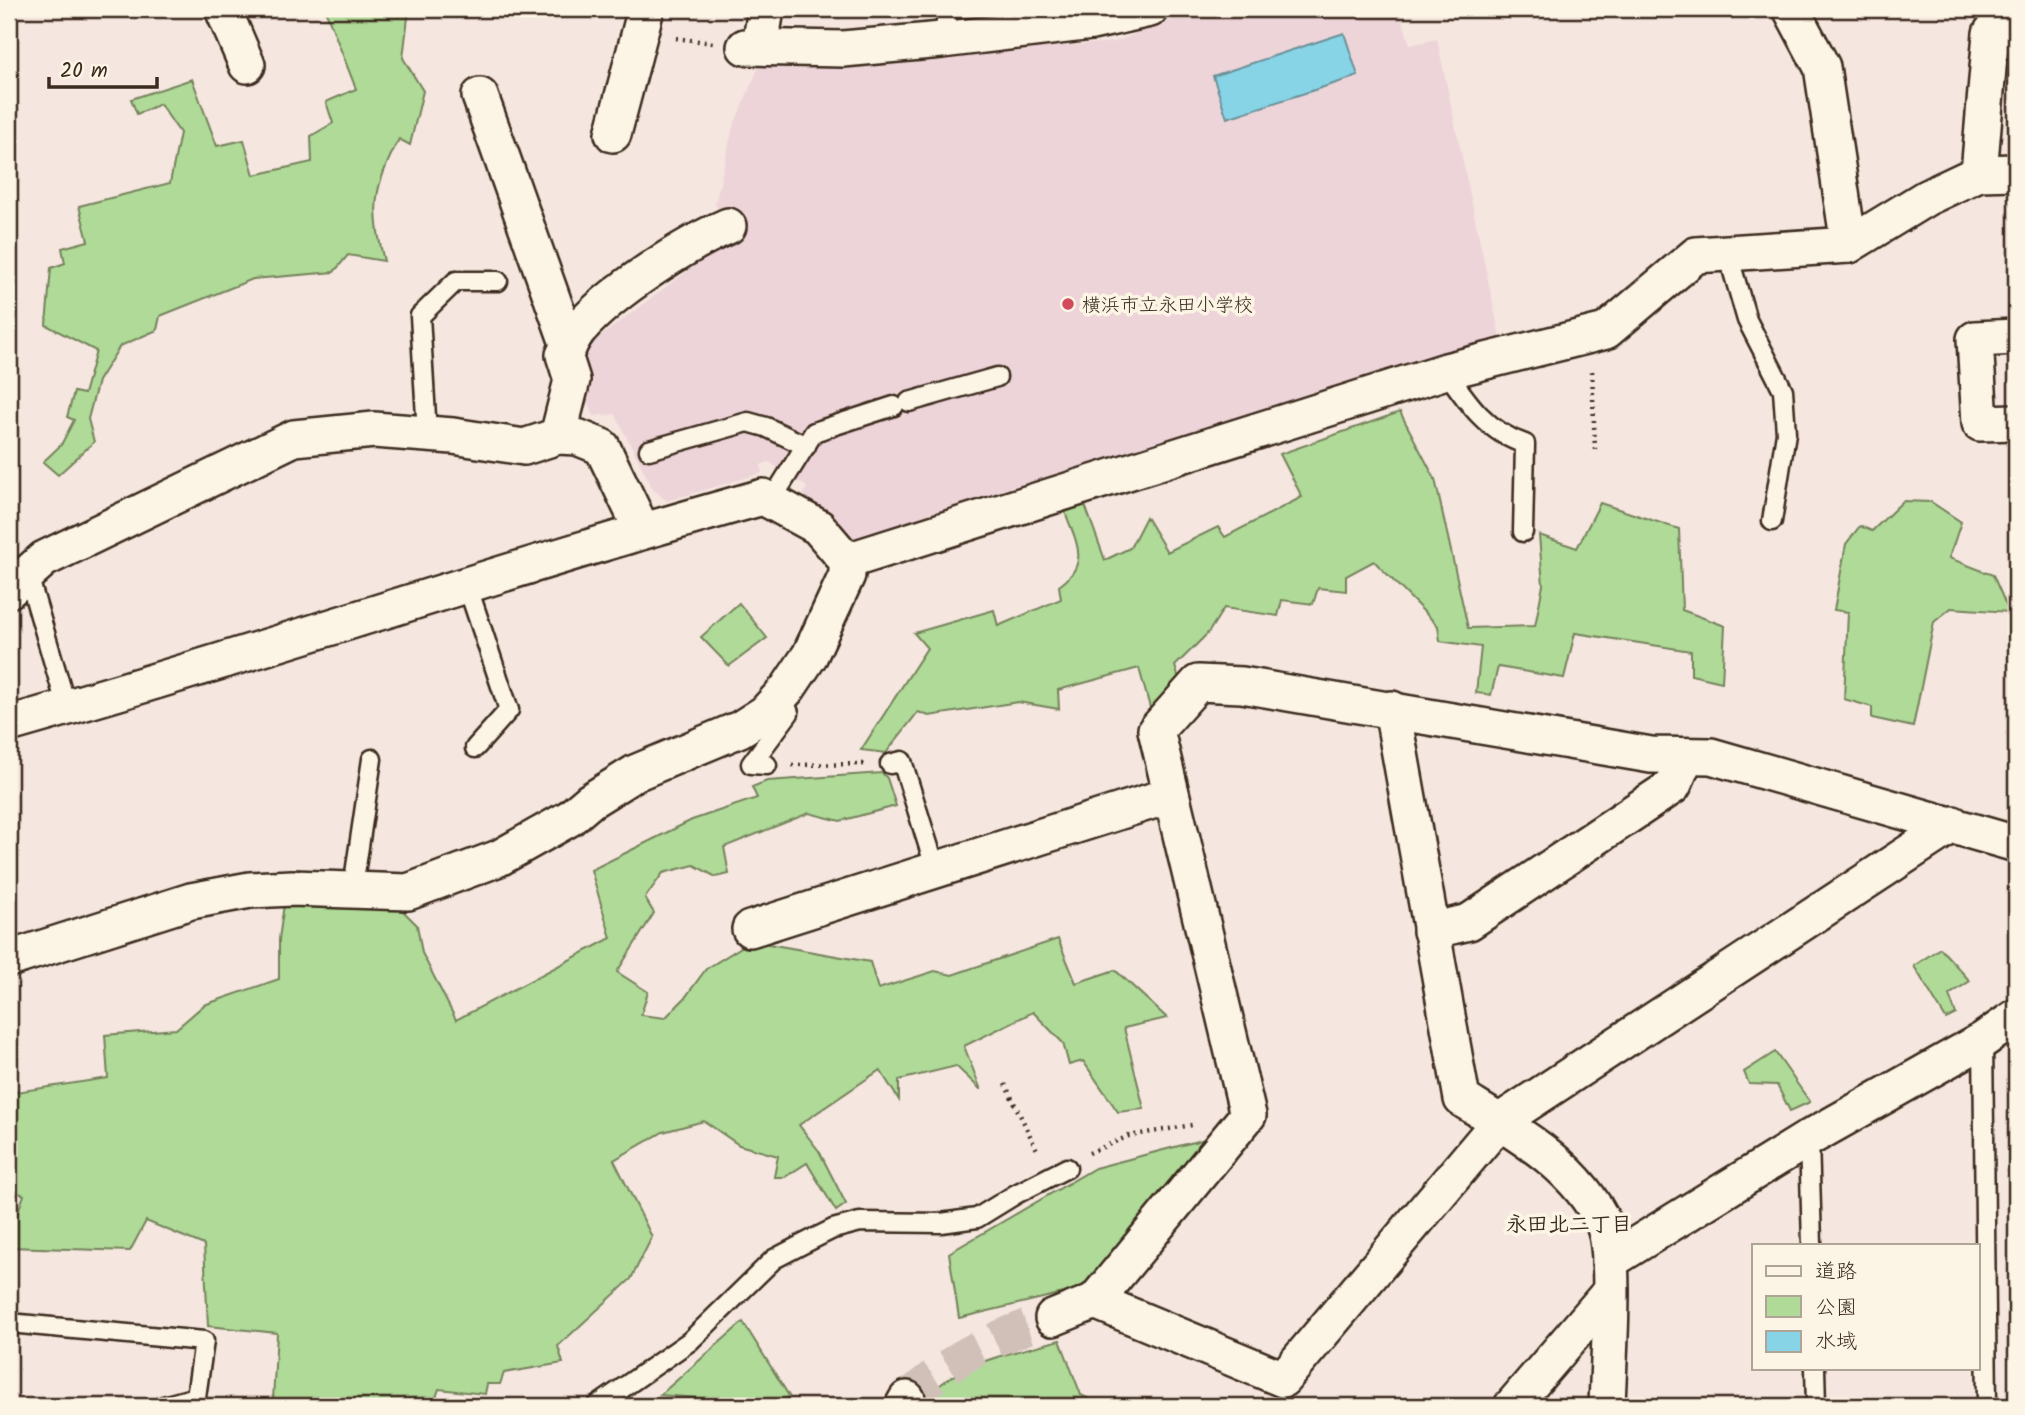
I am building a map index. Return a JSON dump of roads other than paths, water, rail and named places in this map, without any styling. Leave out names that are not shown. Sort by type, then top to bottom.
[{"type":"street","points":[[223,9],[247,65]]},
{"type":"street","points":[[766,9],[752,46],[843,49],[945,25],[1142,10]]},
{"type":"street","points":[[1791,9],[1822,67],[1849,245]]},
{"type":"street","points":[[1979,173],[1991,33],[2002,18],[2016,19]]},
{"type":"street","points":[[613,134],[645,25]]},
{"type":"street","points":[[480,96],[569,346]]},
{"type":"street","points":[[847,561],[1446,371],[1591,345],[1696,255],[1849,245],[1926,198],[1979,173],[2016,172]]},
{"type":"street","points":[[558,436],[572,380],[564,355],[580,327],[632,284],[699,239],[728,226]]},
{"type":"street","points":[[2016,337],[1975,339],[1980,423],[2016,422]]},
{"type":"street","points":[[18,582],[44,559],[294,438],[374,430],[428,434],[524,447],[558,436],[577,437],[602,447],[642,530]]},
{"type":"street","points":[[9,724],[642,530],[763,496],[818,527],[847,561],[847,575],[810,654],[782,695],[765,713],[740,729],[635,773],[590,801],[570,818],[499,858],[408,892],[353,887],[250,890],[191,901],[9,959]]},
{"type":"street","points":[[1054,1318],[1096,1301],[1248,1115],[1156,730],[1198,682],[1242,685],[1392,709],[1651,755],[1711,757],[1954,824],[2016,844]]},
{"type":"street","points":[[1392,709],[1462,1100],[1531,1142],[1578,1187],[1604,1226],[1609,1277],[1607,1406]]},
{"type":"street","points":[[1431,931],[1469,922],[1673,786],[1686,755]]},
{"type":"street","points":[[750,929],[1171,795]]},
{"type":"street","points":[[1096,1301],[1283,1380],[1499,1122],[1954,824]]},
{"type":"street","points":[[1512,1406],[1609,1277],[1809,1138],[1983,1040],[2016,1017]]},
{"type":"lane","points":[[1727,251],[1747,320],[1783,390],[1786,433],[1772,522]]},
{"type":"lane","points":[[428,434],[420,316],[456,281],[498,281]]},
{"type":"lane","points":[[1446,371],[1464,398],[1489,426],[1511,439],[1525,443],[1523,532]]},
{"type":"lane","points":[[771,501],[814,432],[997,377]]},
{"type":"lane","points":[[649,450],[748,422],[766,427],[806,446]]},
{"type":"lane","points":[[18,582],[67,708]]},
{"type":"lane","points":[[467,584],[509,710],[475,748]]},
{"type":"lane","points":[[767,765],[751,764],[789,713],[782,695]]},
{"type":"lane","points":[[353,887],[373,759]]},
{"type":"lane","points":[[890,764],[902,761],[936,870]]},
{"type":"lane","points":[[1983,1040],[1987,1406]]},
{"type":"lane","points":[[1809,1138],[1812,1244]]},
{"type":"lane","points":[[597,1406],[690,1341],[774,1259],[801,1245],[833,1229],[860,1222],[941,1223],[977,1218],[1060,1172]]},
{"type":"lane","points":[[9,1323],[204,1341],[196,1397],[163,1406]]},
{"type":"lane","points":[[1815,1370],[1816,1406]]},
{"type":"water","points":[[1344,33],[1358,76],[1227,118],[1213,76]]},
{"type":"tunnel","points":[[907,1399],[940,1372],[975,1350],[1013,1332],[1053,1318]]},
{"type":"place","name":"横浜市立永田小学校","points":[[1068,304]]},
{"type":"district","name":"永田北二丁目","points":[[1569,1224]]}]
